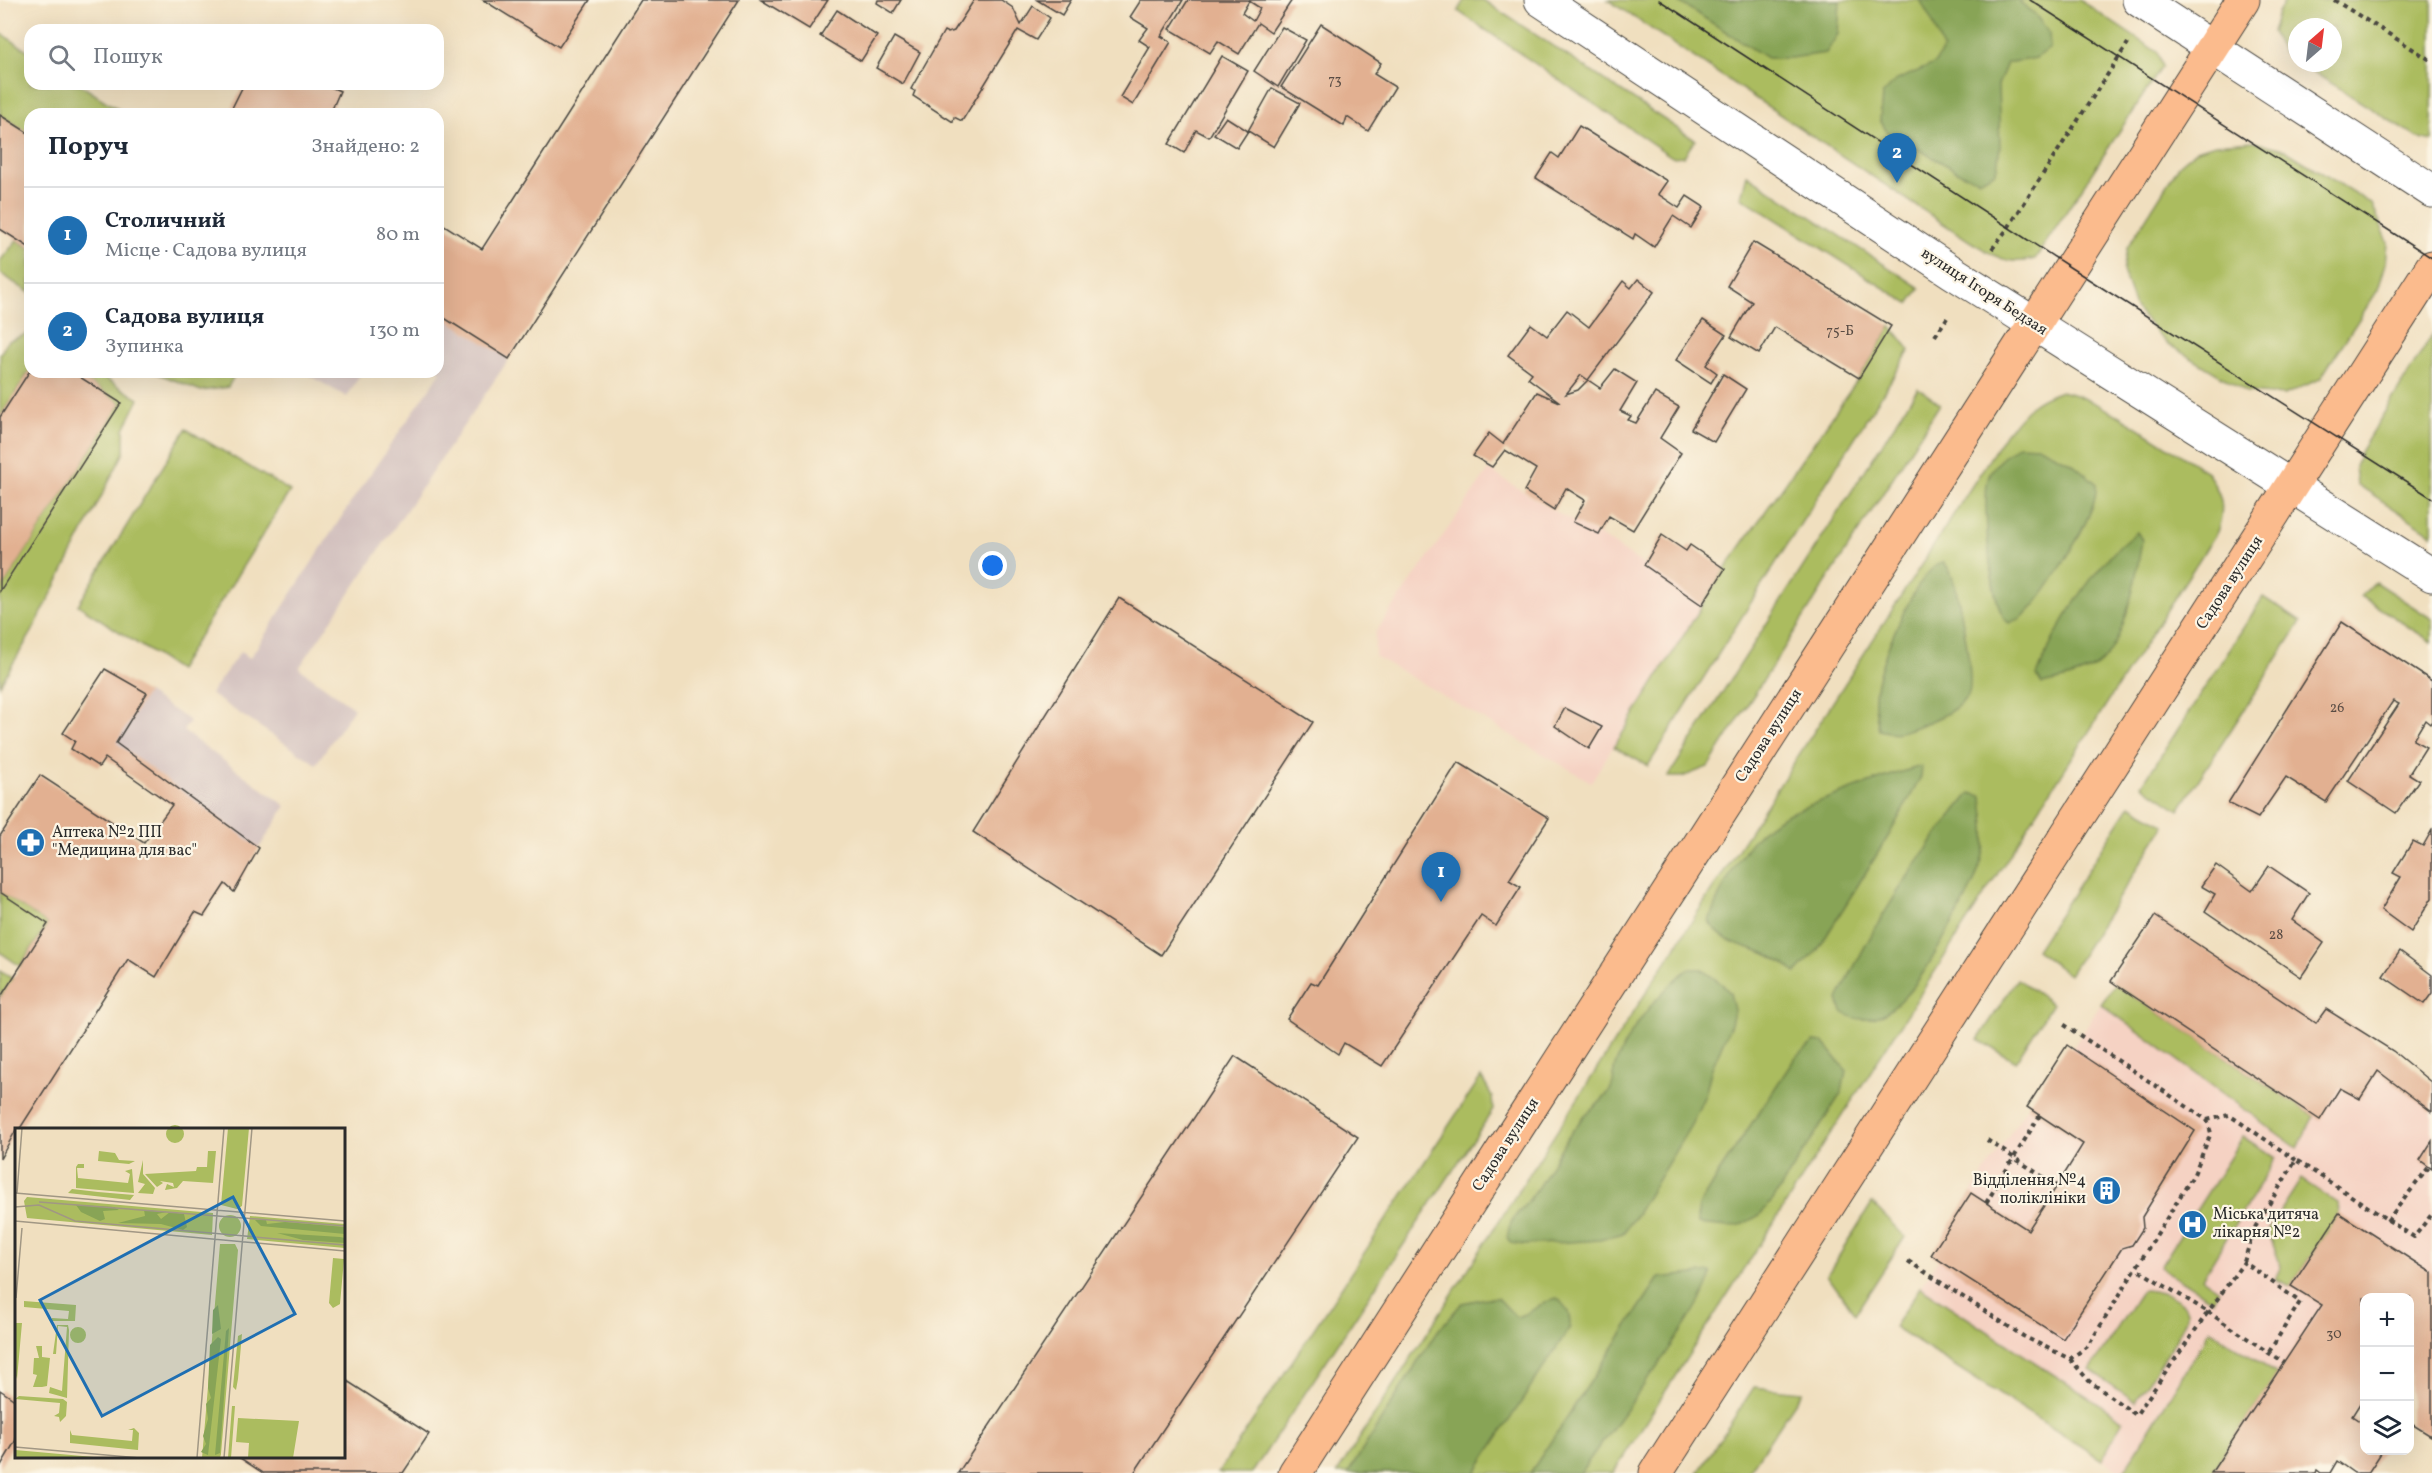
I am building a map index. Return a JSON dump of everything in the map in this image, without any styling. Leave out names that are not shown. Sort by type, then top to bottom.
[{"type":"main road","name":"Садова вулиця","points":[[1295,1473],[2243,0]]},
{"type":"main road","name":"Садова вулиця","points":[[1656,1473],[2432,267]]},
{"type":"street","name":"вулиця Ігоря Бедзая","points":[[1541,0],[1969,283],[2432,575]]},
{"type":"street","points":[[2145,4],[2432,191]]},
{"type":"path","points":[[2334,0],[2432,61]]},
{"type":"path","points":[[1935,336],[2145,4]]},
{"type":"path","points":[[2063,1024],[2207,1120],[2211,1133],[2194,1174],[2137,1269],[2088,1346],[2070,1359]]},
{"type":"path","points":[[1986,1203],[2040,1115]]},
{"type":"path","points":[[2207,1120],[2229,1115],[2414,1237],[2432,1214]]},
{"type":"path","points":[[1987,1140],[2056,1186]]},
{"type":"path","points":[[1908,1261],[2024,1336],[2070,1359],[2089,1381],[2136,1415],[2244,1262],[2254,1228],[2296,1160]]},
{"type":"path","points":[[2387,1221],[2429,1167]]},
{"type":"path","points":[[2244,1262],[2300,1302],[2269,1352]]},
{"type":"path","points":[[2137,1269],[2208,1312],[2284,1363]]},
{"type":"shaded area","points":[[444,318],[509,359],[299,668],[354,708],[316,764],[210,694],[240,652],[250,658],[357,493],[437,378],[444,378]]},
{"type":"shaded area","points":[[314,378],[358,378],[347,397]]},
{"type":"shaded area","points":[[1489,470],[1554,511],[1612,543],[1702,605],[1591,782],[1375,656],[1375,633]]},
{"type":"shaded area","points":[[147,693],[190,721],[183,731],[286,806],[259,848],[116,743]]},
{"type":"shaded area","name":"Міська дитяча лікарня №2","points":[[2155,916],[2362,1054],[2378,1071],[2432,1112],[2431,1436],[2414,1425],[2414,1293],[2360,1293],[2360,1403],[2316,1473],[2123,1473],[1894,1327],[1938,1260],[1931,1255],[2067,1045],[2072,1049],[2115,984],[2111,981]]},
{"type":"green space","points":[[1464,0],[1483,0],[1695,140],[1684,156],[1672,157],[1458,11]]},
{"type":"green space","points":[[1608,0],[2079,0],[2157,52],[2162,67],[2035,259],[2016,261],[2001,258],[1971,242]]},
{"type":"green space","points":[[1676,0],[1840,0],[1838,34],[1826,53],[1790,58],[1767,58]]},
{"type":"green space","points":[[1920,0],[2017,0],[2034,13],[2049,33],[2050,48],[2036,58],[2007,63],[1998,85],[2000,148],[1996,172],[1980,180],[1964,175],[1887,132],[1880,120],[1882,95],[1895,81],[1934,64],[1943,50],[1933,23]]},
{"type":"green space","points":[[2286,0],[2432,0],[2432,141],[2416,137],[2313,72],[2342,72],[2342,18],[2288,18],[2288,56],[2283,53],[2272,32],[2278,12]]},
{"type":"green space","points":[[0,33],[24,48],[24,90],[88,90],[116,108],[24,108],[24,130],[0,115]]},
{"type":"green space","points":[[2253,141],[2283,149],[2372,204],[2388,242],[2386,263],[2378,290],[2320,379],[2284,395],[2247,392],[2166,343],[2135,308],[2123,271],[2127,248],[2180,164],[2197,150],[2215,144]]},
{"type":"green space","points":[[1747,175],[1920,288],[1909,304],[1741,197]]},
{"type":"green space","points":[[17,240],[24,244],[24,289],[0,273],[0,261]]},
{"type":"green space","points":[[1891,326],[1910,350],[1648,766],[1614,747],[1725,569],[1859,378]]},
{"type":"green space","points":[[24,335],[25,378],[0,417],[0,354],[8,341]]},
{"type":"green space","points":[[2432,335],[2432,534],[2357,484],[2355,466],[2360,452]]},
{"type":"green space","points":[[81,378],[105,378],[139,399],[124,429],[124,452],[32,632],[0,685],[0,591],[121,403]]},
{"type":"green space","points":[[169,378],[233,378],[228,387],[201,391]]},
{"type":"green space","points":[[1918,388],[1940,404],[1708,767],[1682,777],[1668,777]]},
{"type":"green space","points":[[2061,391],[2078,396],[2116,414],[2206,471],[2216,486],[2221,500],[2222,508],[2217,532],[1613,1473],[1337,1473],[2006,433],[2030,407]]},
{"type":"green space","points":[[186,429],[290,491],[178,670],[78,605]]},
{"type":"green space","points":[[2018,445],[2037,446],[2072,463],[2096,483],[2096,490],[2091,509],[2075,542],[2042,596],[2021,618],[2009,623],[2002,615],[1992,579],[1986,491],[1993,468]]},
{"type":"green space","points":[[2137,532],[2142,540],[2137,571],[2128,609],[2114,644],[2105,658],[2095,667],[2076,676],[2042,684],[2037,676],[2065,618],[2106,561]]},
{"type":"green space","points":[[1944,562],[1954,584],[1962,616],[1970,673],[1968,695],[1955,708],[1926,723],[1898,732],[1879,730],[1875,697],[1888,649],[1923,579],[1932,569]]},
{"type":"green space","points":[[2375,582],[2432,619],[2432,642],[2361,596]]},
{"type":"green space","points":[[2263,597],[2301,622],[2179,810],[2142,785]]},
{"type":"green space","points":[[1922,766],[1921,777],[1889,835],[1817,951],[1796,973],[1768,955],[1726,939],[1714,929],[1709,921],[1719,898],[1747,848],[1763,830],[1806,806]]},
{"type":"green space","points":[[1970,793],[1982,796],[1984,851],[1967,896],[1936,952],[1916,983],[1889,1010],[1874,1018],[1859,1019],[1842,1012],[1838,999],[1881,918],[1932,841]]},
{"type":"green space","points":[[2130,805],[2165,825],[2069,975],[2036,950]]},
{"type":"green space","points":[[0,892],[48,924],[20,966],[0,952]]},
{"type":"green space","points":[[1688,969],[1701,969],[1722,984],[1730,993],[1734,1010],[1731,1024],[1712,1068],[1705,1095],[1691,1125],[1637,1214],[1623,1233],[1600,1240],[1524,1245],[1511,1243],[1508,1235],[1512,1221],[1536,1190],[1574,1128],[1608,1093],[1612,1085],[1616,1063],[1629,1036],[1646,1011]]},
{"type":"green space","points":[[0,971],[13,979],[0,998]]},
{"type":"green space","points":[[2017,979],[2052,1004],[2016,1061],[1978,1040]]},
{"type":"green space","points":[[2115,984],[2314,1116],[2297,1148],[2101,1004]]},
{"type":"green space","points":[[1814,1042],[1824,1043],[1846,1070],[1842,1092],[1773,1200],[1760,1215],[1743,1224],[1729,1227],[1698,1224],[1699,1206],[1718,1174],[1795,1058]]},
{"type":"green space","points":[[1481,1077],[1492,1096],[1493,1110],[1252,1473],[1218,1473]]},
{"type":"green space","points":[[2243,1137],[2276,1158],[2202,1278],[2219,1290],[2212,1300],[2160,1267]]},
{"type":"green space","points":[[2301,1179],[2338,1204],[2339,1213],[2291,1286],[2275,1279],[2281,1266],[2268,1231]]},
{"type":"green space","points":[[1872,1203],[1905,1237],[1855,1314],[1827,1275]]},
{"type":"green space","points":[[1711,1272],[1708,1286],[1677,1338],[1580,1473],[1530,1473],[1659,1278]]},
{"type":"green space","points":[[1920,1287],[2123,1420],[2102,1460],[1894,1327]]},
{"type":"green space","points":[[2142,1290],[2154,1291],[2174,1298],[2180,1301],[2187,1311],[2175,1341],[2135,1401],[2090,1370]]},
{"type":"green space","points":[[1498,1298],[1516,1317],[1557,1298],[1567,1311],[1570,1327],[1475,1473],[1348,1473],[1436,1333],[1462,1303]]},
{"type":"green space","points":[[2210,1330],[2277,1374],[2211,1473],[2123,1473]]},
{"type":"green space","points":[[1754,1387],[1802,1392],[1748,1473],[1698,1473]]},
{"type":"building","points":[[483,0],[590,0],[559,47]]},
{"type":"building","points":[[641,0],[739,0],[509,359],[444,318],[444,225],[482,249]]},
{"type":"building","points":[[761,0],[828,0],[809,29]]},
{"type":"building","points":[[878,0],[901,0],[893,13],[877,3]]},
{"type":"building","points":[[974,0],[1001,0],[1013,8],[1021,25],[1033,6],[1050,18],[1036,40],[1018,30],[962,121],[954,117],[953,122],[913,96],[915,91],[911,89],[944,31],[948,33],[954,31]]},
{"type":"building","points":[[1037,0],[1071,0],[1062,15]]},
{"type":"building","points":[[1141,0],[1183,0],[1161,36],[1171,42],[1133,105],[1120,97],[1150,47],[1139,40],[1148,28],[1130,17]]},
{"type":"building","points":[[1188,0],[1292,0],[1271,32],[1258,23],[1239,54],[1218,41],[1210,53],[1170,29]],"holes":[[[1249,1],[1260,8],[1253,21],[1242,13]]]},
{"type":"building","points":[[837,10],[877,36],[861,61],[820,36]]},
{"type":"building","points":[[1321,24],[1381,63],[1374,74],[1395,87],[1368,131],[1347,117],[1344,126],[1281,87]]},
{"type":"building","points":[[1282,27],[1306,40],[1278,87],[1254,71]]},
{"type":"building","points":[[894,37],[920,52],[903,84],[876,68]]},
{"type":"building","points":[[1222,56],[1248,71],[1209,137],[1196,130],[1184,153],[1169,144]]},
{"type":"building","points":[[1272,88],[1300,103],[1274,147],[1248,131]]},
{"type":"building","points":[[241,90],[340,91],[333,108],[232,108]]},
{"type":"building","points":[[0,115],[24,130],[24,244],[0,229]]},
{"type":"building","points":[[1226,117],[1248,131],[1237,148],[1214,134]]},
{"type":"building","points":[[1579,126],[1667,181],[1658,194],[1679,208],[1687,196],[1704,207],[1691,228],[1673,216],[1654,247],[1635,234],[1633,239],[1536,178],[1552,153],[1559,158]]},
{"type":"building","points":[[1753,242],[1891,326],[1859,378],[1775,327],[1759,354],[1731,337],[1752,302],[1727,286]]},
{"type":"building","points":[[1638,279],[1654,292],[1588,380],[1600,388],[1615,369],[1637,383],[1620,411],[1631,416],[1628,420],[1636,423],[1655,393],[1679,407],[1660,438],[1681,453],[1633,530],[1609,516],[1599,534],[1573,522],[1585,500],[1566,488],[1554,510],[1524,491],[1536,469],[1505,450],[1492,467],[1473,456],[1489,433],[1503,444],[1537,392],[1560,402],[1528,378],[1532,373],[1508,355],[1531,324],[1547,336],[1567,310],[1589,327],[1623,281],[1631,288]],"holes":[[[1581,375],[1588,380],[1578,390],[1566,394]]]},
{"type":"building","points":[[1703,320],[1726,335],[1706,365],[1717,373],[1711,383],[1676,360]]},
{"type":"building","points":[[1723,374],[1746,389],[1714,442],[1691,429]]},
{"type":"building","points":[[25,378],[81,378],[121,403],[0,591],[0,417]]},
{"type":"building","points":[[1662,535],[1686,551],[1690,545],[1725,569],[1702,605],[1644,565]]},
{"type":"building","points":[[1119,598],[1313,722],[1161,955],[973,832]]},
{"type":"building","points":[[2342,622],[2432,681],[2432,721],[2430,724],[2425,720],[2413,740],[2426,747],[2409,774],[2419,780],[2396,813],[2348,781],[2399,704],[2393,701],[2326,802],[2286,777],[2258,818],[2228,803]]},
{"type":"building","points":[[105,669],[147,693],[116,743],[259,848],[234,892],[225,884],[204,916],[195,912],[156,977],[128,959],[20,1128],[15,1128],[0,1159],[0,998],[48,924],[0,892],[0,836],[40,775],[144,843],[172,805],[105,758],[99,767],[71,749],[75,741],[63,733]]},
{"type":"building","points":[[1565,708],[1602,727],[1589,749],[1555,726]]},
{"type":"building","points":[[1458,762],[1549,818],[1509,880],[1521,887],[1496,926],[1481,916],[1382,1066],[1344,1043],[1338,1054],[1287,1019],[1311,982],[1318,985]]},
{"type":"building","points":[[2432,830],[2432,898],[2411,932],[2381,910],[2401,877],[2393,873],[2413,841],[2423,846]]},
{"type":"building","points":[[2216,865],[2252,891],[2269,866],[2309,893],[2292,920],[2324,943],[2301,977],[2205,911],[2215,894],[2201,886]]},
{"type":"building","points":[[2155,916],[2316,1023],[2326,1009],[2393,1051],[2432,1083],[2432,1112],[2378,1071],[2360,1099],[2340,1088],[2320,1120],[2115,984],[2111,981]]},
{"type":"building","points":[[2400,951],[2432,975],[2432,993],[2424,1004],[2383,976]]},
{"type":"building","name":"Відділення №4 поліклініки","points":[[2067,1045],[2195,1131],[2142,1217],[2143,1228],[2132,1245],[2122,1248],[2063,1339],[1931,1255],[1971,1193],[2028,1230],[2057,1186],[2083,1144],[2027,1107]]},
{"type":"building","points":[[1235,1056],[1358,1137],[1134,1473],[958,1473]]},
{"type":"building","points":[[2432,1141],[2432,1169],[2420,1160]]},
{"type":"building","points":[[2339,1213],[2432,1273],[2431,1436],[2414,1425],[2414,1293],[2360,1293],[2360,1403],[2352,1416],[2360,1421],[2360,1455],[2380,1455],[2368,1473],[2354,1473],[2337,1461],[2330,1473],[2321,1473],[2317,1470],[2316,1473],[2211,1473],[2322,1305],[2291,1286]]},
{"type":"building","points":[[345,1380],[429,1434],[403,1473],[263,1473],[240,1458],[345,1458]]},
{"type":"building","points":[[0,1390],[15,1400],[15,1442],[0,1467]]},
{"type":"tram line","points":[[1659,0],[2071,268],[2432,498]]},
{"type":"tram line","points":[[2030,0],[2432,258]]},
{"type":"place","name":"Садова вулиця","points":[[1897,183]]},
{"type":"place","name":"Аптека №2 ПП \"Медицина для вас\"","points":[[31,842]]},
{"type":"place","name":"Столичний","points":[[1441,902]]},
{"type":"place","name":"Відділення №4 поліклініки","points":[[2107,1190]]},
{"type":"place","name":"Міська дитяча лікарня №2","points":[[2192,1224]]}]
